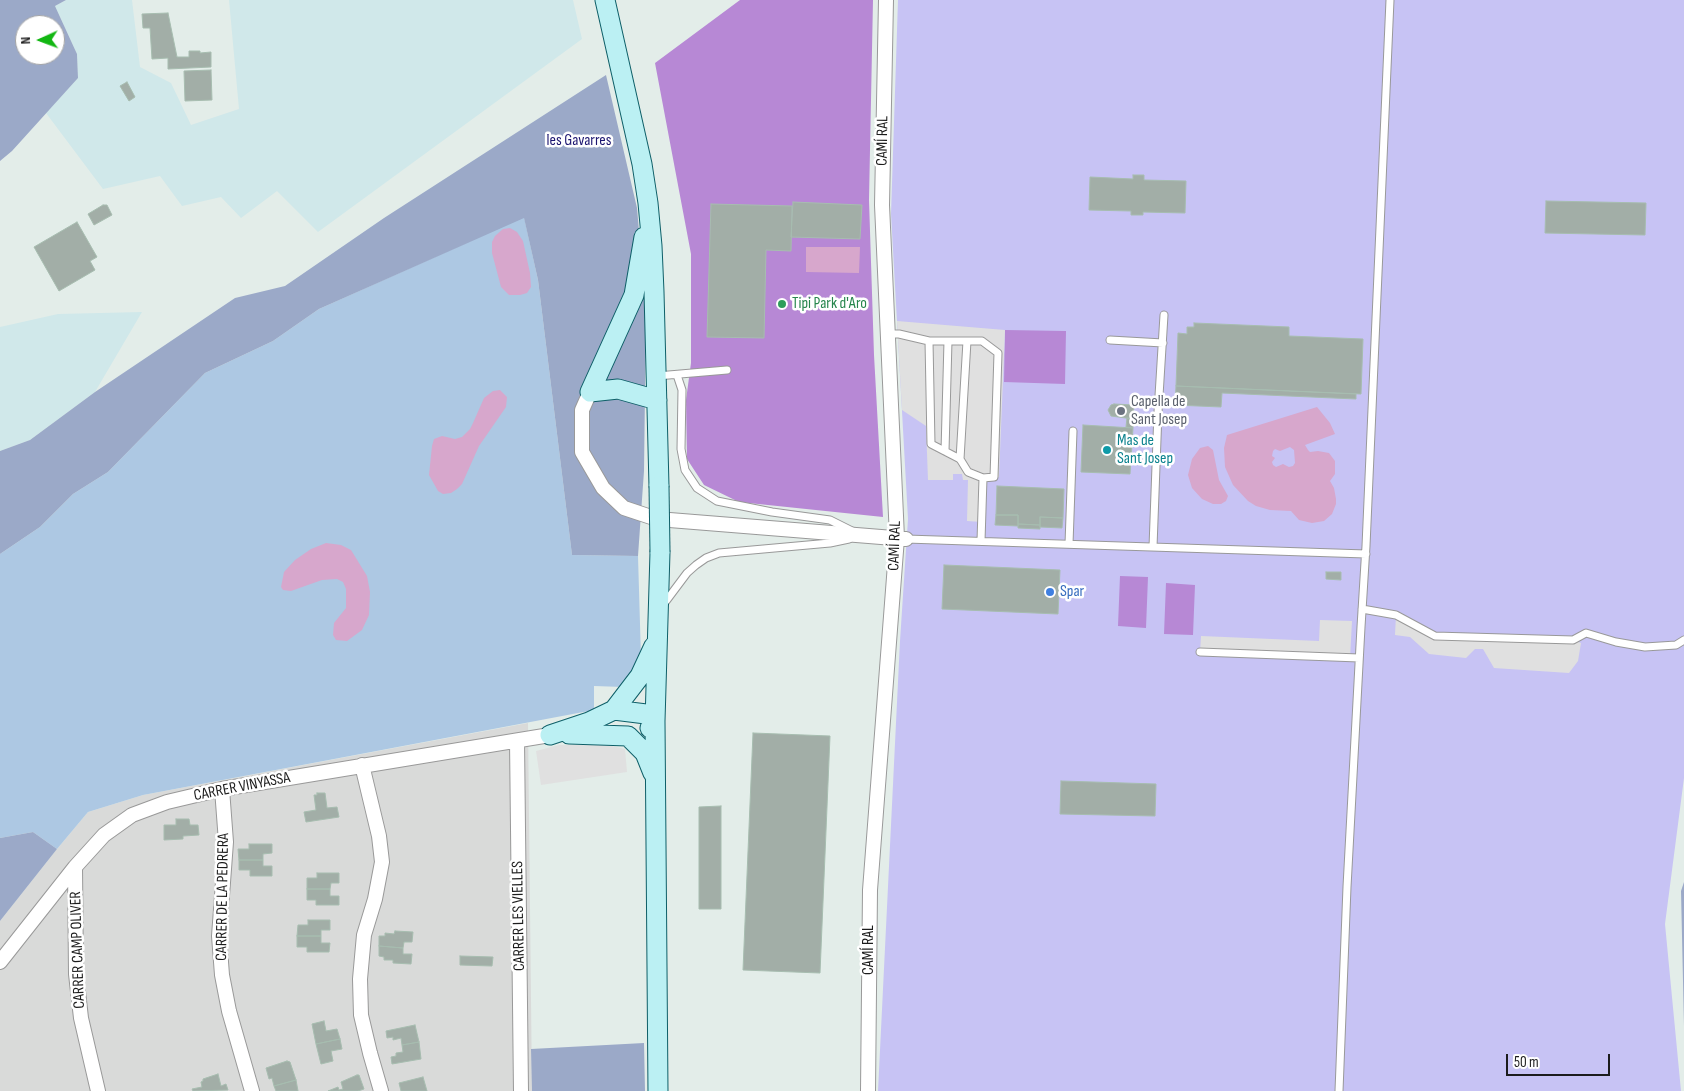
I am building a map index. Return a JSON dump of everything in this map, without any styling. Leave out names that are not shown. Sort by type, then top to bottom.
[{"type":"street","points":[[605,0],[638,145],[648,203],[653,255],[660,552],[655,721],[658,1091]]},
{"type":"street","name":"CAMÍ RAL","points":[[868,1091],[870,890],[902,538],[888,334],[882,205],[886,0]]},
{"type":"street","points":[[648,203],[644,242],[634,295],[582,410],[582,452],[603,488],[624,508],[657,520],[902,538]]},
{"type":"street","points":[[590,392],[618,389],[657,400]]},
{"type":"street","points":[[550,735],[589,722],[614,710],[640,676],[657,640]]},
{"type":"street","points":[[614,710],[646,714],[655,721]]},
{"type":"street","points":[[550,735],[602,734],[628,736],[647,731],[655,721]]},
{"type":"street","name":"CARRER VINYASSA","points":[[0,962],[75,867],[104,835],[132,816],[167,802],[222,789],[550,735]]},
{"type":"street","points":[[628,736],[645,753],[655,777]]},
{"type":"street","name":"CARRER LES VIELLES","points":[[517,741],[521,1091]]},
{"type":"street","points":[[362,765],[379,836],[382,862],[375,899],[364,935],[360,979],[361,1014],[381,1091]]},
{"type":"street","name":"CARRER DE LA PEDRERA","points":[[222,789],[226,842],[220,936],[222,975],[228,1011],[252,1091]]},
{"type":"street","name":"CARRER CAMP OLIVER","points":[[75,867],[76,974],[81,1018],[98,1091]]},
{"type":"lane","points":[[1339,1091],[1347,887],[1366,554],[1390,0]]},
{"type":"lane","points":[[1153,547],[1164,314]]},
{"type":"lane","points":[[888,334],[899,334],[929,341],[948,341],[967,341],[982,341],[998,353],[994,477],[983,478],[968,472],[960,458],[967,341]]},
{"type":"lane","points":[[1110,340],[1163,343]]},
{"type":"lane","points":[[929,341],[931,444],[960,458]]},
{"type":"lane","points":[[945,451],[948,341]]},
{"type":"lane","points":[[657,376],[727,370]]},
{"type":"lane","points":[[677,375],[682,390],[681,449],[685,470],[697,488],[717,501],[772,512],[830,520],[862,536]]},
{"type":"lane","points":[[1070,544],[1073,430]]},
{"type":"lane","points":[[981,541],[983,478]]},
{"type":"lane","points":[[658,611],[692,569],[706,558],[719,553],[830,543],[862,536]]},
{"type":"lane","points":[[902,538],[1366,554]]},
{"type":"lane","points":[[1362,609],[1396,615],[1435,636],[1574,640],[1586,633],[1616,642],[1645,646],[1676,646],[1684,640]]},
{"type":"lane","points":[[1200,652],[1359,658]]},
{"type":"shaded area","points":[[66,0],[132,0],[140,67],[171,83],[191,125],[239,109],[229,0],[573,0],[582,39],[318,232],[277,191],[241,218],[221,197],[182,206],[160,176],[103,189],[46,113],[78,78],[77,54],[65,28],[65,15],[59,15],[55,6]]},
{"type":"shaded area","name":"Tipi Park d'Aro","points":[[740,0],[873,0],[869,200],[874,355],[883,517],[739,502],[704,485],[687,459],[686,400],[691,363],[691,254],[655,63]]},
{"type":"shaded area","points":[[898,0],[1684,0],[1684,778],[1665,924],[1681,1091],[878,1091],[900,641],[908,519],[891,214]]},
{"type":"shaded area","points":[[524,217],[538,280],[572,555],[638,556],[641,658],[623,687],[594,686],[594,710],[143,795],[88,812],[57,849],[33,832],[0,838],[0,554],[40,527],[73,494],[108,472],[205,373],[273,341],[319,309]]},
{"type":"shaded area","points":[[510,228],[517,232],[523,241],[530,273],[531,287],[527,293],[520,295],[509,295],[501,287],[492,253],[492,242],[495,236],[503,229]]},
{"type":"shaded area","points":[[806,247],[860,247],[859,273],[806,272]]},
{"type":"shaded area","points":[[142,312],[95,392],[30,440],[0,451],[0,327],[58,314]]},
{"type":"shaded area","points":[[897,321],[1005,330],[999,477],[983,478],[982,522],[967,521],[968,480],[963,480],[962,474],[953,474],[953,480],[928,480],[926,426],[902,410]]},
{"type":"shaded area","points":[[1005,330],[1066,331],[1065,384],[1004,382]]},
{"type":"shaded area","points":[[500,390],[507,397],[506,407],[479,446],[462,484],[451,493],[443,494],[438,491],[429,475],[434,439],[442,436],[455,439],[462,437],[470,429],[484,398],[493,391]]},
{"type":"shaded area","points":[[1317,407],[1330,423],[1335,434],[1305,445],[1310,452],[1329,453],[1335,461],[1335,474],[1330,481],[1334,488],[1336,499],[1332,514],[1324,521],[1312,523],[1299,520],[1291,511],[1270,510],[1256,506],[1248,501],[1233,485],[1225,467],[1224,448],[1227,435]],"holes":[[[1290,447],[1294,450],[1295,463],[1293,466],[1289,467],[1283,464],[1276,467],[1273,465],[1272,462],[1275,458],[1272,456],[1275,449],[1280,451]]]},
{"type":"shaded area","points":[[1208,446],[1213,450],[1219,480],[1228,496],[1226,501],[1221,504],[1213,504],[1202,499],[1192,488],[1188,475],[1192,459],[1200,448]]},
{"type":"shaded area","points":[[326,543],[341,545],[351,550],[367,576],[370,592],[369,615],[362,630],[347,641],[336,640],[333,635],[334,623],[346,608],[346,589],[343,582],[337,579],[322,580],[291,591],[283,590],[281,587],[284,572],[295,560],[311,549]]},
{"type":"shaded area","points":[[1120,576],[1148,577],[1146,628],[1118,626]]},
{"type":"shaded area","points":[[1166,583],[1195,585],[1193,635],[1164,634]]},
{"type":"shaded area","points":[[1396,615],[1435,636],[1573,640],[1581,643],[1578,661],[1569,673],[1494,668],[1483,649],[1475,649],[1466,658],[1429,654],[1410,637],[1395,635]]},
{"type":"shaded area","points":[[1320,620],[1352,621],[1350,658],[1200,652],[1201,636],[1319,641]]},
{"type":"shaded area","points":[[528,723],[532,1091],[0,1091],[0,921],[88,812],[143,795]]},
{"type":"shaded area","points":[[559,745],[608,745],[625,749],[627,772],[541,785],[536,751]]},
{"type":"green space","points":[[0,0],[66,0],[55,6],[59,15],[15,15],[15,65],[65,65],[65,28],[77,54],[78,78],[12,151],[0,161]]},
{"type":"green space","name":"les Gavarres","points":[[606,75],[637,208],[646,312],[644,471],[638,556],[572,555],[538,280],[524,218],[319,309],[273,341],[205,373],[108,472],[73,494],[40,527],[0,554],[0,451],[30,440],[95,392],[235,298],[285,286],[384,218]]},
{"type":"green space","points":[[33,832],[57,849],[0,921],[0,838]]},
{"type":"green space","points":[[1684,882],[1684,1026],[1681,891]]},
{"type":"green space","points":[[644,1043],[645,1091],[532,1091],[531,1049]]},
{"type":"building","points":[[168,13],[177,57],[189,57],[189,51],[211,52],[211,67],[168,69],[168,58],[152,59],[150,28],[143,28],[142,14]]},
{"type":"building","points":[[211,70],[212,100],[185,101],[184,71]]},
{"type":"building","points":[[127,82],[135,97],[129,101],[120,86]]},
{"type":"building","points":[[1133,175],[1144,175],[1144,180],[1186,181],[1185,213],[1143,212],[1143,215],[1131,215],[1131,211],[1089,210],[1090,177],[1133,179]]},
{"type":"building","points":[[1546,201],[1646,203],[1645,235],[1545,233]]},
{"type":"building","points":[[793,202],[862,205],[860,239],[791,237]]},
{"type":"building","name":"Tipi Park d'Aro","points":[[711,204],[792,206],[791,251],[766,250],[764,338],[707,337]]},
{"type":"building","points":[[103,205],[107,205],[112,215],[94,225],[88,214]]},
{"type":"building","points":[[77,222],[97,257],[90,261],[95,270],[59,291],[34,247]]},
{"type":"building","points":[[1194,323],[1289,327],[1289,336],[1363,339],[1361,394],[1176,386],[1178,333],[1187,334],[1187,327],[1194,327]]},
{"type":"building","points":[[1176,386],[1356,394],[1356,399],[1222,393],[1221,407],[1175,405]]},
{"type":"building","name":"Capella de Sant Josep","points":[[1114,404],[1134,405],[1133,419],[1111,416],[1108,410]]},
{"type":"building","points":[[1127,418],[1133,419],[1133,428],[1126,427]]},
{"type":"building","name":"Mas de Sant Josep","points":[[1083,425],[1133,428],[1130,474],[1081,472]]},
{"type":"building","points":[[997,486],[1064,489],[1063,518],[1040,517],[1040,525],[1018,524],[1018,515],[996,515]]},
{"type":"building","points":[[996,515],[1018,515],[1018,526],[995,525]]},
{"type":"building","points":[[1040,517],[1063,518],[1062,528],[1040,527]]},
{"type":"building","points":[[1018,524],[1040,525],[1040,529],[1018,528]]},
{"type":"building","points":[[944,565],[1060,570],[1058,614],[942,609]]},
{"type":"building","points":[[1326,572],[1341,572],[1341,580],[1326,579]]},
{"type":"building","points":[[753,733],[830,736],[820,973],[743,970]]},
{"type":"building","points":[[1061,781],[1156,784],[1155,816],[1060,814]]},
{"type":"building","points":[[317,793],[325,793],[327,808],[337,807],[339,817],[306,822],[304,812],[316,810],[314,795],[317,795]]},
{"type":"building","points":[[721,806],[721,909],[699,909],[699,807]]},
{"type":"building","points":[[176,819],[189,819],[190,825],[198,825],[199,835],[183,836],[183,839],[164,840],[164,825],[176,825]]},
{"type":"building","points":[[249,844],[272,844],[272,853],[263,854],[263,860],[239,860],[238,849],[249,849]]},
{"type":"building","points":[[239,860],[263,860],[263,866],[272,866],[272,876],[250,876],[250,870],[239,870]]},
{"type":"building","points":[[317,873],[339,873],[339,883],[331,883],[330,889],[307,889],[307,878],[317,878]]},
{"type":"building","points":[[307,889],[330,889],[330,896],[339,896],[339,905],[316,905],[316,900],[307,900]]},
{"type":"building","points":[[308,920],[330,920],[330,930],[321,930],[321,936],[297,936],[298,925],[308,925]]},
{"type":"building","points":[[395,931],[413,932],[412,942],[404,942],[403,948],[379,946],[379,936],[385,936],[385,933],[394,934]]},
{"type":"building","points":[[297,936],[321,936],[321,943],[330,943],[329,952],[307,952],[307,947],[297,947]]},
{"type":"building","points":[[379,946],[403,948],[403,954],[412,954],[411,964],[393,963],[393,960],[384,960],[384,957],[379,956]]},
{"type":"building","points":[[460,956],[493,957],[492,966],[460,965]]},
{"type":"building","points":[[324,1021],[326,1031],[337,1029],[340,1039],[316,1044],[312,1024]]},
{"type":"building","points":[[415,1025],[419,1042],[402,1045],[401,1038],[393,1040],[393,1037],[387,1038],[386,1031]]},
{"type":"building","points":[[340,1039],[342,1049],[331,1051],[333,1061],[321,1064],[316,1044]]},
{"type":"building","points":[[419,1042],[421,1059],[392,1064],[391,1057],[396,1056],[396,1053],[403,1052],[402,1045]]},
{"type":"building","points":[[287,1061],[290,1062],[296,1080],[274,1086],[272,1078],[269,1079],[266,1068]]},
{"type":"building","points":[[218,1074],[221,1086],[226,1084],[228,1090],[193,1091],[192,1089],[202,1087],[201,1082],[203,1079]]},
{"type":"building","points":[[359,1075],[364,1089],[358,1091],[328,1091],[338,1087],[339,1090],[343,1089],[341,1082]]},
{"type":"building","points":[[423,1077],[427,1091],[401,1091],[399,1083]]},
{"type":"building","points":[[296,1080],[298,1091],[276,1091],[274,1086]]},
{"type":"place","name":"Tipi Park d'Aro","points":[[782,304]]},
{"type":"place","name":"Capella de Sant Josep","points":[[1121,411]]},
{"type":"place","name":"Mas de Sant Josep","points":[[1107,450]]},
{"type":"place","name":"Spar","points":[[1050,592]]}]
